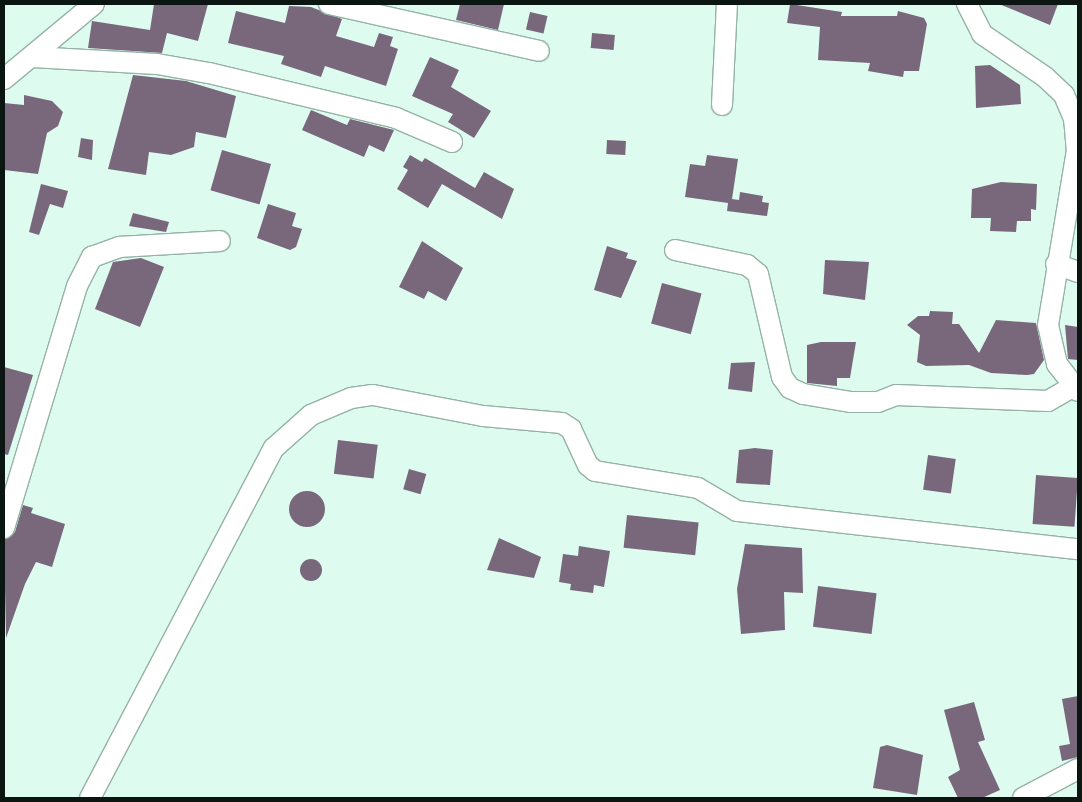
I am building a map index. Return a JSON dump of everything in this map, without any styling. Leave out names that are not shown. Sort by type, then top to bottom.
[{"type":"street","points":[[4,79],[32,57],[62,27],[94,4]]},
{"type":"street","points":[[329,4],[539,51]]},
{"type":"street","points":[[722,105],[727,4]]},
{"type":"street","points":[[675,250],[747,265],[758,274],[782,377],[790,388],[803,394],[851,402],[878,402],[896,395],[1048,401],[1075,389],[1050,345],[1048,325],[1056,264],[1077,150],[1075,109],[1045,76],[982,34],[967,4]]},
{"type":"street","points":[[32,57],[157,64],[209,73],[396,118],[452,142]]},
{"type":"street","points":[[4,528],[74,295],[92,257],[120,247],[220,240]]},
{"type":"street","points":[[1056,264],[1078,272]]},
{"type":"street","points":[[90,798],[274,448],[311,415],[351,398],[373,395],[482,416],[562,423],[571,428],[588,466],[596,471],[698,488],[737,511],[1078,549]]},
{"type":"street","points":[[1023,798],[1078,769]]},
{"type":"building","points":[[154,4],[208,4],[198,41],[167,33],[162,53],[88,48],[92,21],[150,30]]},
{"type":"building","points":[[460,4],[504,4],[498,30],[456,20]]},
{"type":"building","points":[[790,4],[842,12],[841,16],[897,16],[898,11],[924,18],[927,24],[919,71],[904,71],[903,77],[868,71],[870,63],[818,60],[820,27],[787,23]]},
{"type":"building","points":[[999,4],[1058,4],[1050,25]]},
{"type":"building","points":[[289,6],[311,7],[342,19],[336,36],[374,47],[379,33],[393,37],[390,46],[398,49],[386,86],[325,66],[321,77],[281,64],[284,56],[228,43],[236,11],[285,23]]},
{"type":"building","points":[[530,12],[548,16],[543,34],[526,30]]},
{"type":"building","points":[[592,33],[615,35],[614,50],[591,48]]},
{"type":"building","points":[[430,57],[459,70],[451,87],[491,111],[474,138],[448,122],[453,114],[412,96]]},
{"type":"building","points":[[990,65],[1020,85],[1021,104],[976,108],[975,66]]},
{"type":"building","points":[[133,75],[186,81],[236,96],[226,138],[196,132],[194,147],[171,155],[149,152],[146,175],[108,169]]},
{"type":"building","points":[[24,95],[52,101],[63,112],[58,126],[47,133],[38,174],[4,170],[4,103],[24,105]]},
{"type":"building","points":[[311,110],[347,125],[350,119],[394,130],[384,152],[369,145],[364,157],[302,130]]},
{"type":"building","points":[[81,138],[93,140],[92,160],[78,157]]},
{"type":"building","points":[[607,140],[626,141],[625,155],[606,154]]},
{"type":"building","points":[[222,150],[271,164],[259,204],[210,190]]},
{"type":"building","points":[[410,155],[422,162],[425,158],[475,188],[484,172],[514,189],[502,219],[442,184],[428,208],[397,189],[408,170],[403,167]]},
{"type":"building","points":[[707,155],[738,159],[732,199],[739,200],[740,192],[763,196],[762,202],[769,203],[767,216],[727,211],[728,203],[685,197],[690,164],[705,166]]},
{"type":"building","points":[[1001,182],[1037,184],[1036,210],[1031,209],[1031,221],[1017,221],[1016,232],[990,231],[991,218],[971,218],[972,189]]},
{"type":"building","points":[[41,184],[68,191],[63,208],[50,204],[39,235],[29,232]]},
{"type":"building","points":[[268,204],[296,213],[292,226],[302,229],[296,247],[290,250],[257,238]]},
{"type":"building","points":[[133,213],[169,222],[166,232],[129,226]]},
{"type":"building","points":[[422,241],[463,268],[446,301],[428,291],[424,299],[399,287]]},
{"type":"building","points":[[607,246],[628,253],[626,258],[637,261],[621,298],[594,290]]},
{"type":"building","points":[[141,258],[164,267],[140,327],[95,309],[113,262]]},
{"type":"building","points":[[825,260],[869,262],[865,300],[823,294]]},
{"type":"building","points":[[662,283],[702,294],[691,334],[651,324]]},
{"type":"building","points":[[930,311],[953,312],[952,324],[959,324],[979,353],[996,320],[1036,323],[1044,360],[1034,374],[1027,375],[991,373],[969,365],[926,366],[917,362],[920,335],[907,325],[918,316],[929,316]]},
{"type":"building","points":[[1065,325],[1078,327],[1078,360],[1068,359]]},
{"type":"building","points":[[821,342],[856,342],[850,378],[837,378],[837,386],[807,383],[807,345]]},
{"type":"building","points":[[755,362],[752,392],[728,389],[731,363]]},
{"type":"building","points":[[4,367],[33,375],[8,455],[4,454]]},
{"type":"building","points":[[338,440],[378,445],[374,479],[334,474]]},
{"type":"building","points":[[755,448],[773,450],[770,485],[736,483],[739,450]]},
{"type":"building","points":[[928,455],[956,459],[951,494],[923,490]]},
{"type":"building","points":[[409,469],[426,474],[421,494],[403,489]]},
{"type":"building","points":[[1036,475],[1078,478],[1074,527],[1033,524]]},
{"type":"building","points":[[307,491],[314,492],[320,496],[324,502],[324,516],[320,522],[314,526],[307,527],[300,526],[294,522],[290,516],[289,509],[290,502],[294,496],[300,492]]},
{"type":"building","points":[[23,505],[33,508],[31,513],[65,524],[52,567],[36,562],[25,584],[6,638],[4,540],[15,532]]},
{"type":"building","points":[[627,515],[699,523],[695,555],[624,548]]},
{"type":"building","points":[[499,538],[541,557],[534,578],[487,570]]},
{"type":"building","points":[[745,544],[802,548],[803,593],[784,592],[785,630],[741,634],[737,589]]},
{"type":"building","points":[[579,546],[610,551],[604,587],[594,585],[593,593],[570,590],[571,584],[559,582],[563,554],[578,556]]},
{"type":"building","points":[[311,559],[319,562],[322,570],[319,578],[311,581],[303,578],[300,570],[303,562]]},
{"type":"building","points":[[818,586],[877,593],[872,634],[813,627]]},
{"type":"building","points":[[1078,696],[1078,757],[1062,761],[1059,746],[1070,744],[1062,699]]},
{"type":"building","points":[[974,702],[985,740],[978,742],[1000,790],[982,798],[958,798],[948,777],[960,770],[944,710]]},
{"type":"building","points":[[887,745],[923,755],[917,795],[873,788],[880,747]]}]
